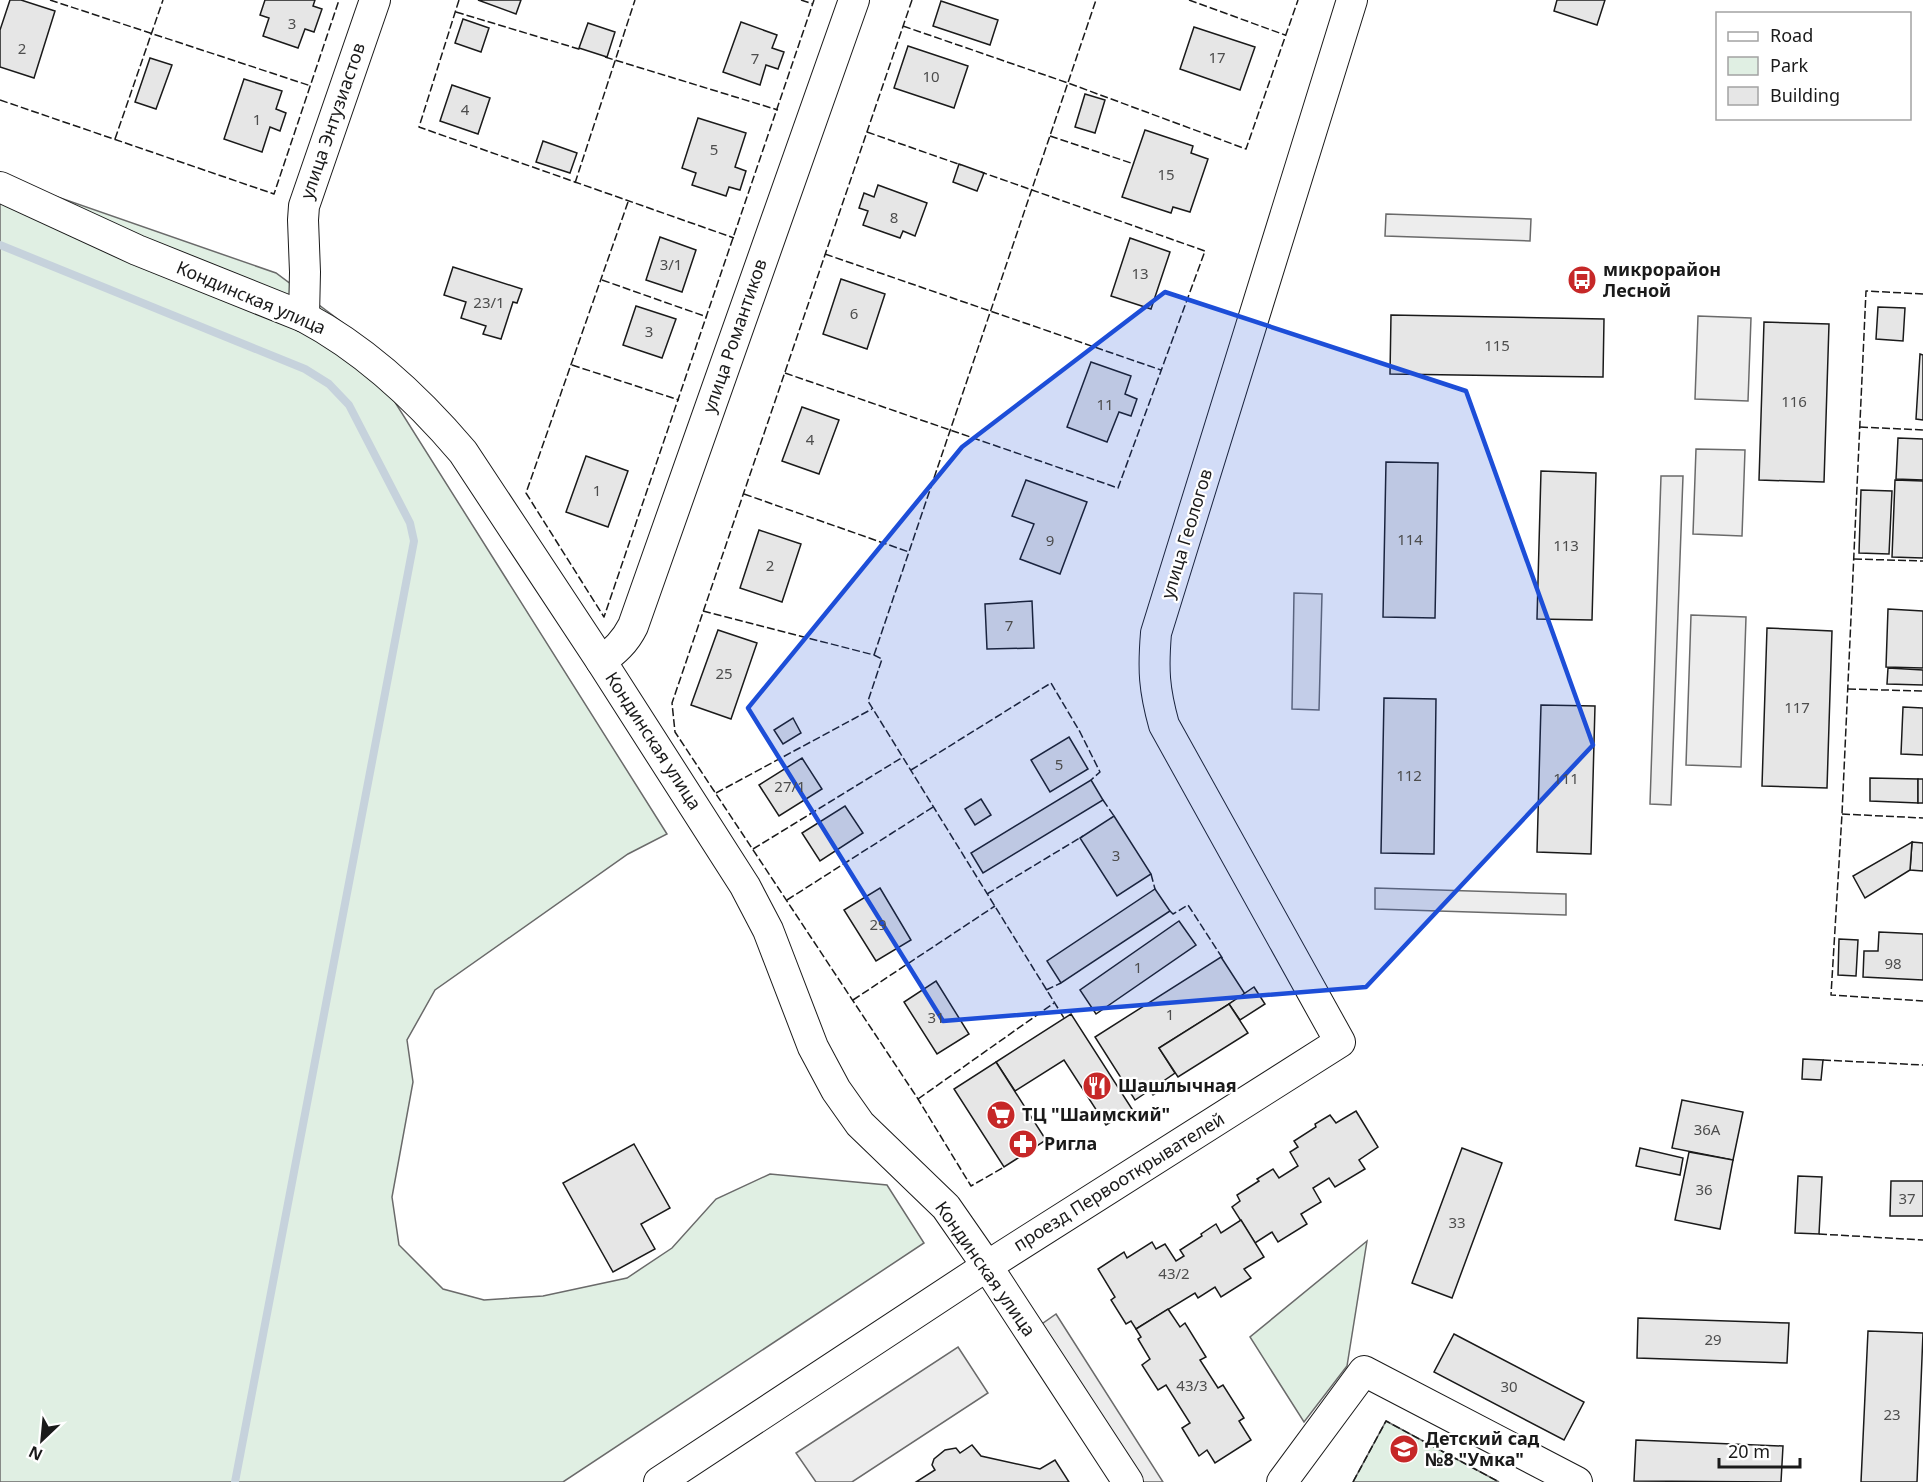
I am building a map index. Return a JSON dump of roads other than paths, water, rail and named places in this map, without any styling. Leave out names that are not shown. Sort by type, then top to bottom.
[{"type":"street","name":"улица Энтузиастов","points":[[304,317],[304,206],[375,0]]},
{"type":"street","name":"улица Романтиков","points":[[601,661],[616,651],[633,626],[854,0]]},
{"type":"street","name":"улица Геологов","points":[[1340,1042],[1164,725],[1156,697],[1153,670],[1156,633],[1352,0]]},
{"type":"street","name":"Кондинская улица","points":[[0,187],[137,250],[304,317],[354,346],[413,398],[445,431],[463,452],[746,886],[768,930],[813,1047],[836,1090],[860,1124],[946,1207],[1128,1482]]},
{"type":"street","name":"проезд Первооткрывателей","points":[[659,1482],[987,1266],[1340,1042]]},
{"type":"street","points":[[1282,1482],[1364,1371],[1577,1482]]},
{"type":"waterway","points":[[0,245],[305,369],[329,384],[349,405],[410,523],[414,541],[235,1482]]},
{"type":"place","name":"микрорайон Лесной","points":[[1582,280]]},
{"type":"place","name":"Шашлычная","points":[[1097,1086]]},
{"type":"place","name":"ТЦ \"Шаимский\"","points":[[1001,1115]]},
{"type":"place","name":"Ригла","points":[[1023,1144]]},
{"type":"place","name":"Детский сад №8 \"Умка\"","points":[[1404,1449]]}]
